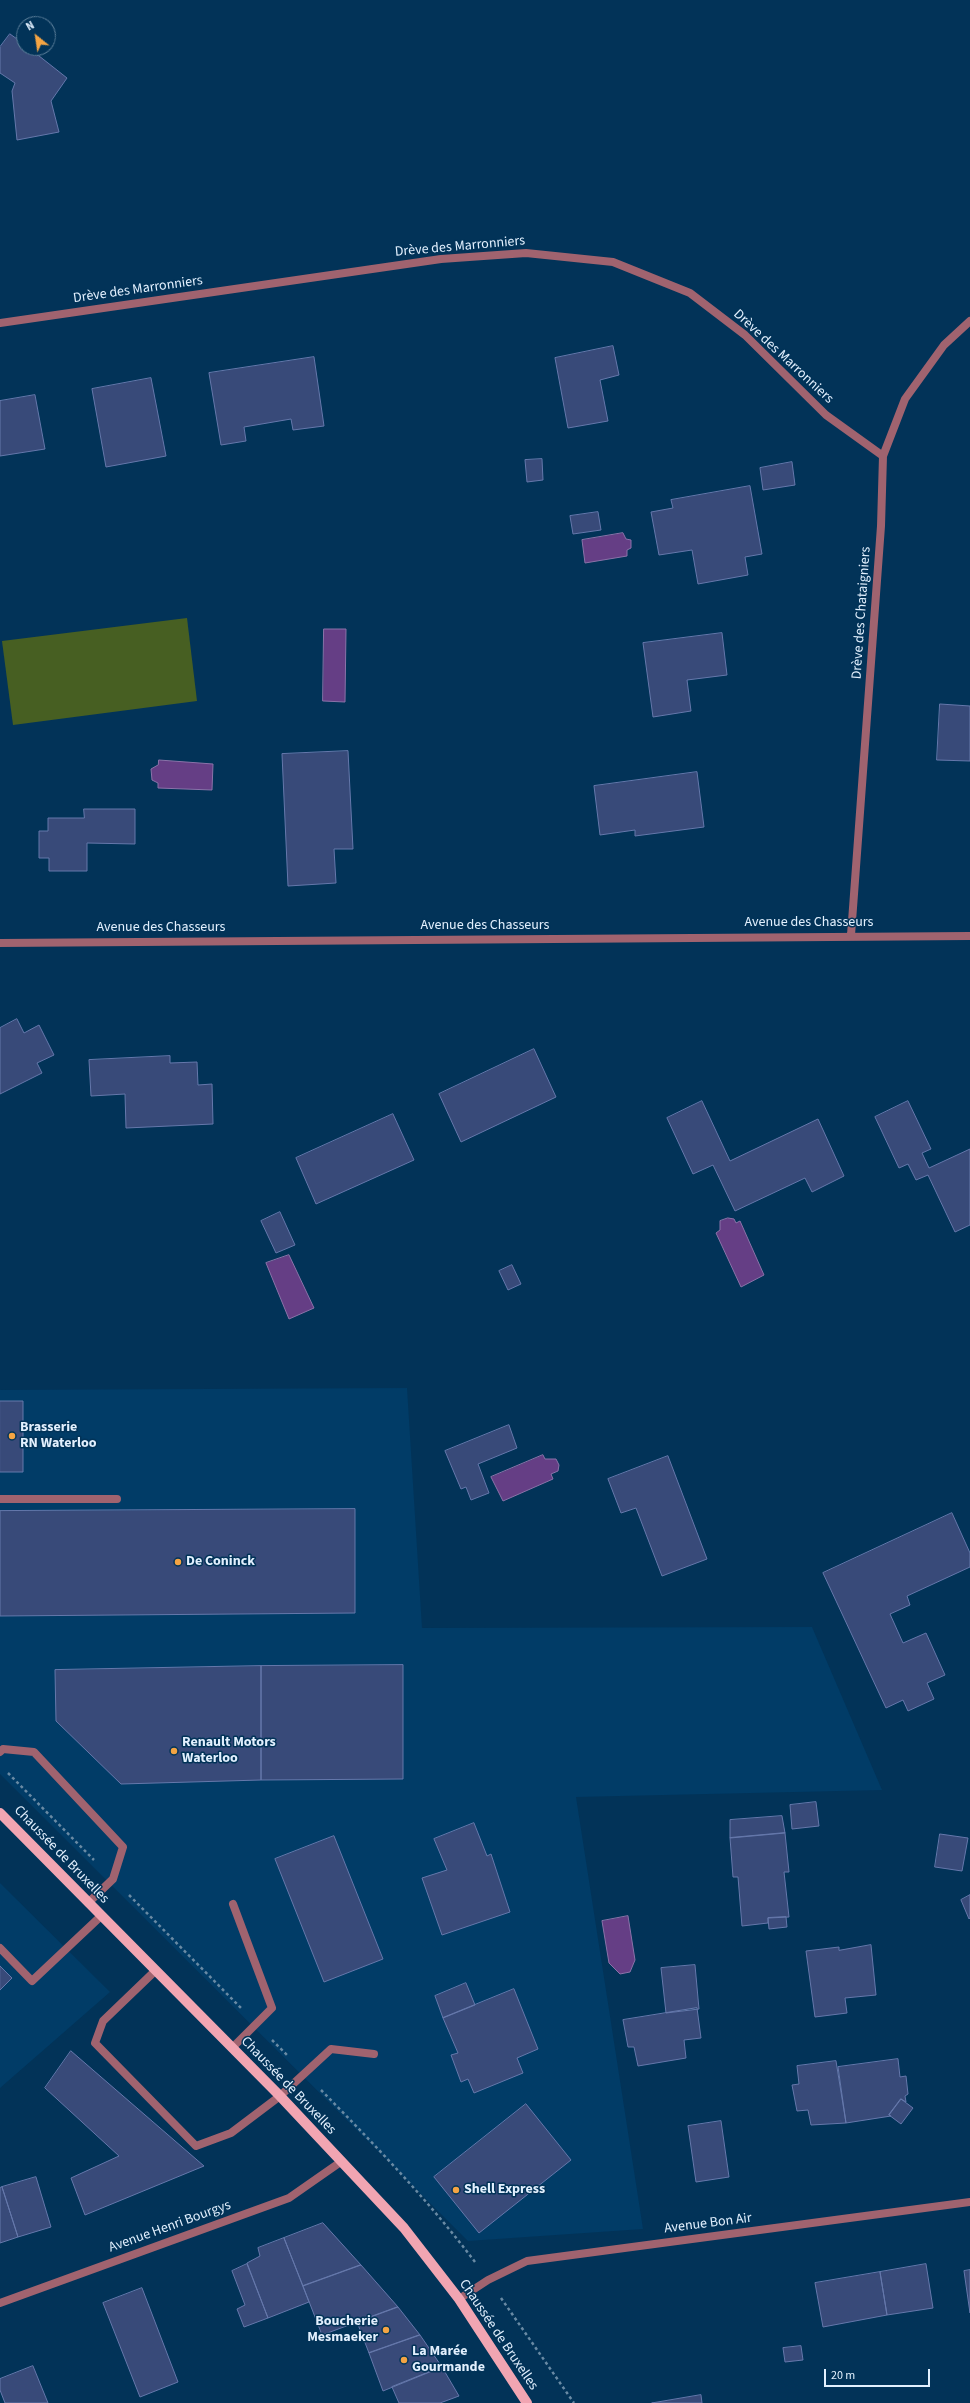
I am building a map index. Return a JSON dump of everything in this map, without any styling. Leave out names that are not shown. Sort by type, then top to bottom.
[{"type":"main road","name":"Chaussée de Bruxelles","points":[[0,1813],[280,2096],[404,2228],[459,2300],[527,2403]]},
{"type":"street","name":"Drève des Marronniers","points":[[0,323],[441,258],[526,253],[613,262],[690,293],[745,335],[826,415],[883,456]]},
{"type":"street","name":"Drève des Chataigniers","points":[[851,935],[881,526],[883,456],[905,399],[944,345],[970,321]]},
{"type":"street","name":"Avenue des Chasseurs","points":[[0,943],[851,935],[970,936]]},
{"type":"street","points":[[0,1499],[117,1499]]},
{"type":"street","points":[[0,1752],[3,1749],[34,1752],[123,1847],[113,1879],[88,1903]]},
{"type":"street","points":[[232,2048],[272,2008],[233,1904]]},
{"type":"street","points":[[0,1948],[32,1981],[101,1916]]},
{"type":"street","points":[[155,1971],[103,2021],[95,2043],[196,2146],[231,2133],[280,2096],[331,2049],[374,2054]]},
{"type":"street","name":"Avenue Henri Bourgys","points":[[0,2303],[289,2198],[342,2161]]},
{"type":"street","name":"Avenue Bon Air","points":[[459,2300],[488,2280],[527,2261],[970,2202]]},
{"type":"shaded area","points":[[623,533],[626,539],[631,540],[631,548],[627,550],[627,556],[585,563],[582,540]]},
{"type":"shaded area","points":[[324,629],[346,629],[345,702],[323,701]]},
{"type":"shaded area","points":[[159,760],[213,764],[212,790],[158,788],[158,783],[152,780],[151,769],[158,765]]},
{"type":"shaded area","points":[[728,1218],[734,1219],[736,1223],[740,1221],[764,1275],[741,1287],[716,1233],[720,1230],[720,1221]]},
{"type":"shaded area","points":[[289,1255],[314,1308],[289,1319],[266,1263]]},
{"type":"shaded area","points":[[407,1388],[422,1628],[812,1627],[882,1790],[576,1797],[643,2229],[468,2241],[0,1774],[0,1390]]},
{"type":"shaded area","points":[[543,1455],[545,1459],[556,1459],[559,1465],[558,1471],[551,1474],[553,1479],[503,1501],[491,1477]]},
{"type":"shaded area","points":[[0,1883],[110,1992],[0,2088]]},
{"type":"shaded area","points":[[628,1916],[635,1960],[630,1972],[620,1974],[609,1963],[602,1921]]},
{"type":"green space","points":[[187,618],[197,701],[13,725],[2,641]]},
{"type":"building","points":[[10,34],[16,38],[16,56],[39,56],[67,78],[51,101],[59,132],[17,140],[12,91],[15,83],[0,73],[0,47]]},
{"type":"building","points":[[613,346],[619,375],[600,380],[608,421],[568,428],[555,358]]},
{"type":"building","points":[[314,357],[324,426],[293,430],[291,419],[244,427],[246,441],[221,445],[209,373]]},
{"type":"building","points":[[151,378],[166,456],[106,467],[92,389]]},
{"type":"building","points":[[35,395],[45,449],[0,456],[0,401]]},
{"type":"building","points":[[542,459],[543,480],[527,482],[525,460]]},
{"type":"building","points":[[792,462],[795,485],[763,490],[760,468]]},
{"type":"building","points":[[750,486],[762,554],[745,557],[748,575],[698,584],[692,550],[659,555],[651,512],[673,508],[671,500]]},
{"type":"building","points":[[598,512],[601,530],[573,534],[570,516]]},
{"type":"building","points":[[722,633],[727,675],[687,680],[691,711],[653,717],[643,643]]},
{"type":"building","points":[[940,704],[970,706],[970,761],[937,760]]},
{"type":"building","points":[[348,751],[353,849],[334,849],[336,883],[288,886],[282,754]]},
{"type":"building","points":[[697,772],[704,827],[635,836],[635,830],[600,835],[594,786]]},
{"type":"building","points":[[84,809],[135,809],[135,844],[87,843],[87,871],[49,871],[49,858],[39,858],[39,831],[48,831],[48,818],[84,818]]},
{"type":"building","points":[[17,1019],[24,1033],[39,1025],[54,1055],[37,1063],[42,1073],[0,1094],[0,1028]]},
{"type":"building","points":[[534,1049],[556,1097],[461,1142],[439,1094]]},
{"type":"building","points":[[170,1056],[170,1063],[197,1062],[198,1085],[212,1084],[213,1124],[126,1128],[125,1094],[91,1096],[89,1060]]},
{"type":"building","points":[[702,1101],[730,1161],[818,1119],[844,1176],[812,1192],[805,1178],[735,1211],[713,1165],[693,1174],[667,1118]]},
{"type":"building","points":[[908,1101],[931,1149],[922,1153],[929,1168],[970,1149],[970,1225],[955,1232],[928,1175],[916,1180],[908,1164],[899,1168],[875,1117]]},
{"type":"building","points":[[393,1114],[414,1160],[316,1204],[296,1158]]},
{"type":"building","points":[[280,1212],[295,1245],[276,1253],[261,1221]]},
{"type":"building","points":[[512,1265],[521,1284],[508,1290],[499,1271]]},
{"type":"building","name":"Brasserie RN Waterloo","points":[[0,1401],[23,1401],[23,1472],[0,1472]]},
{"type":"building","points":[[509,1425],[517,1448],[478,1464],[489,1493],[471,1500],[466,1487],[461,1489],[445,1451]]},
{"type":"building","points":[[668,1456],[707,1559],[662,1576],[636,1508],[621,1513],[608,1479]]},
{"type":"building","name":"De Coninck","points":[[355,1509],[355,1613],[0,1616],[0,1511]]},
{"type":"building","points":[[952,1513],[970,1553],[970,1567],[907,1596],[910,1605],[890,1614],[903,1643],[926,1633],[945,1675],[927,1683],[934,1699],[908,1711],[903,1700],[886,1708],[823,1573]]},
{"type":"building","name":"Renault Motors Waterloo","points":[[403,1665],[403,1779],[261,1780],[261,1666]]},
{"type":"building","name":"Renault Motors Waterloo","points":[[261,1666],[261,1780],[121,1784],[56,1721],[55,1670]]},
{"type":"building","points":[[816,1802],[819,1826],[792,1829],[790,1805]]},
{"type":"building","points":[[782,1816],[785,1833],[730,1838],[730,1820]]},
{"type":"building","points":[[474,1823],[487,1856],[491,1854],[510,1912],[442,1935],[422,1878],[447,1870],[434,1839]]},
{"type":"building","points":[[785,1833],[789,1872],[784,1872],[789,1917],[768,1918],[768,1923],[742,1926],[738,1877],[733,1877],[730,1838]]},
{"type":"building","points":[[940,1834],[968,1838],[962,1871],[935,1867]]},
{"type":"building","points":[[334,1836],[383,1959],[324,1982],[275,1859]]},
{"type":"building","points":[[970,1895],[970,1918],[969,1919],[961,1900]]},
{"type":"building","points":[[786,1917],[787,1927],[769,1929],[768,1918]]},
{"type":"building","points":[[871,1945],[876,1995],[845,1998],[847,2013],[815,2017],[806,1951],[839,1947],[839,1950]]},
{"type":"building","points":[[695,1965],[699,2009],[666,2013],[661,1968]]},
{"type":"building","points":[[0,1966],[12,1978],[0,1990]]},
{"type":"building","points":[[466,1983],[475,2005],[443,2018],[435,1996]]},
{"type":"building","points":[[514,1989],[538,2049],[517,2058],[523,2073],[474,2093],[468,2079],[461,2082],[451,2055],[458,2053],[443,2018]]},
{"type":"building","points":[[697,2008],[701,2038],[684,2040],[686,2058],[638,2066],[634,2047],[628,2047],[623,2020]]},
{"type":"building","points":[[71,2051],[204,2166],[85,2215],[71,2178],[119,2156],[45,2088]]},
{"type":"building","points":[[898,2059],[900,2077],[906,2076],[908,2094],[905,2096],[906,2102],[901,2099],[889,2115],[891,2116],[846,2123],[838,2067]]},
{"type":"building","points":[[836,2061],[846,2123],[811,2125],[808,2110],[797,2111],[792,2085],[799,2084],[797,2066]]},
{"type":"building","points":[[901,2099],[913,2108],[901,2124],[889,2115]]},
{"type":"building","points":[[526,2104],[571,2160],[479,2233],[434,2177]]},
{"type":"building","points":[[721,2121],[729,2177],[696,2182],[688,2126]]},
{"type":"building","points":[[36,2177],[51,2227],[18,2237],[2,2187]]},
{"type":"building","points":[[2,2187],[18,2237],[0,2243],[0,2188]]},
{"type":"building","points":[[323,2223],[361,2265],[303,2286],[284,2238]]},
{"type":"building","points":[[284,2238],[309,2302],[268,2318],[247,2263],[260,2256],[258,2248]]},
{"type":"building","points":[[247,2264],[268,2318],[244,2327],[237,2309],[245,2305],[232,2271]]},
{"type":"building","points":[[926,2264],[933,2308],[887,2315],[880,2272]]},
{"type":"building","points":[[361,2265],[398,2307],[322,2335],[303,2286]]},
{"type":"building","points":[[970,2270],[970,2313],[964,2271]]},
{"type":"building","points":[[880,2272],[887,2315],[823,2327],[815,2283]]},
{"type":"building","points":[[142,2288],[178,2382],[140,2397],[103,2303]]},
{"type":"building","points":[[398,2307],[420,2335],[369,2353],[357,2322]]},
{"type":"building","name":"La Marée Gourmande","points":[[420,2335],[442,2367],[383,2391],[369,2353]]},
{"type":"building","points":[[801,2346],[803,2360],[785,2362],[783,2348]]},
{"type":"building","points":[[33,2366],[48,2403],[5,2403],[0,2390],[0,2379]]},
{"type":"building","points":[[442,2367],[459,2396],[440,2403],[399,2403],[392,2387]]},
{"type":"building","points":[[701,2395],[702,2403],[652,2403]]},
{"type":"place","name":"Brasserie RN Waterloo","points":[[12,1436]]},
{"type":"place","name":"De Coninck","points":[[178,1562]]},
{"type":"place","name":"Renault Motors Waterloo","points":[[174,1751]]},
{"type":"place","name":"Shell Express","points":[[456,2190]]},
{"type":"place","name":"Boucherie Mesmaeker","points":[[386,2330]]},
{"type":"place","name":"La Marée Gourmande","points":[[404,2360]]}]
